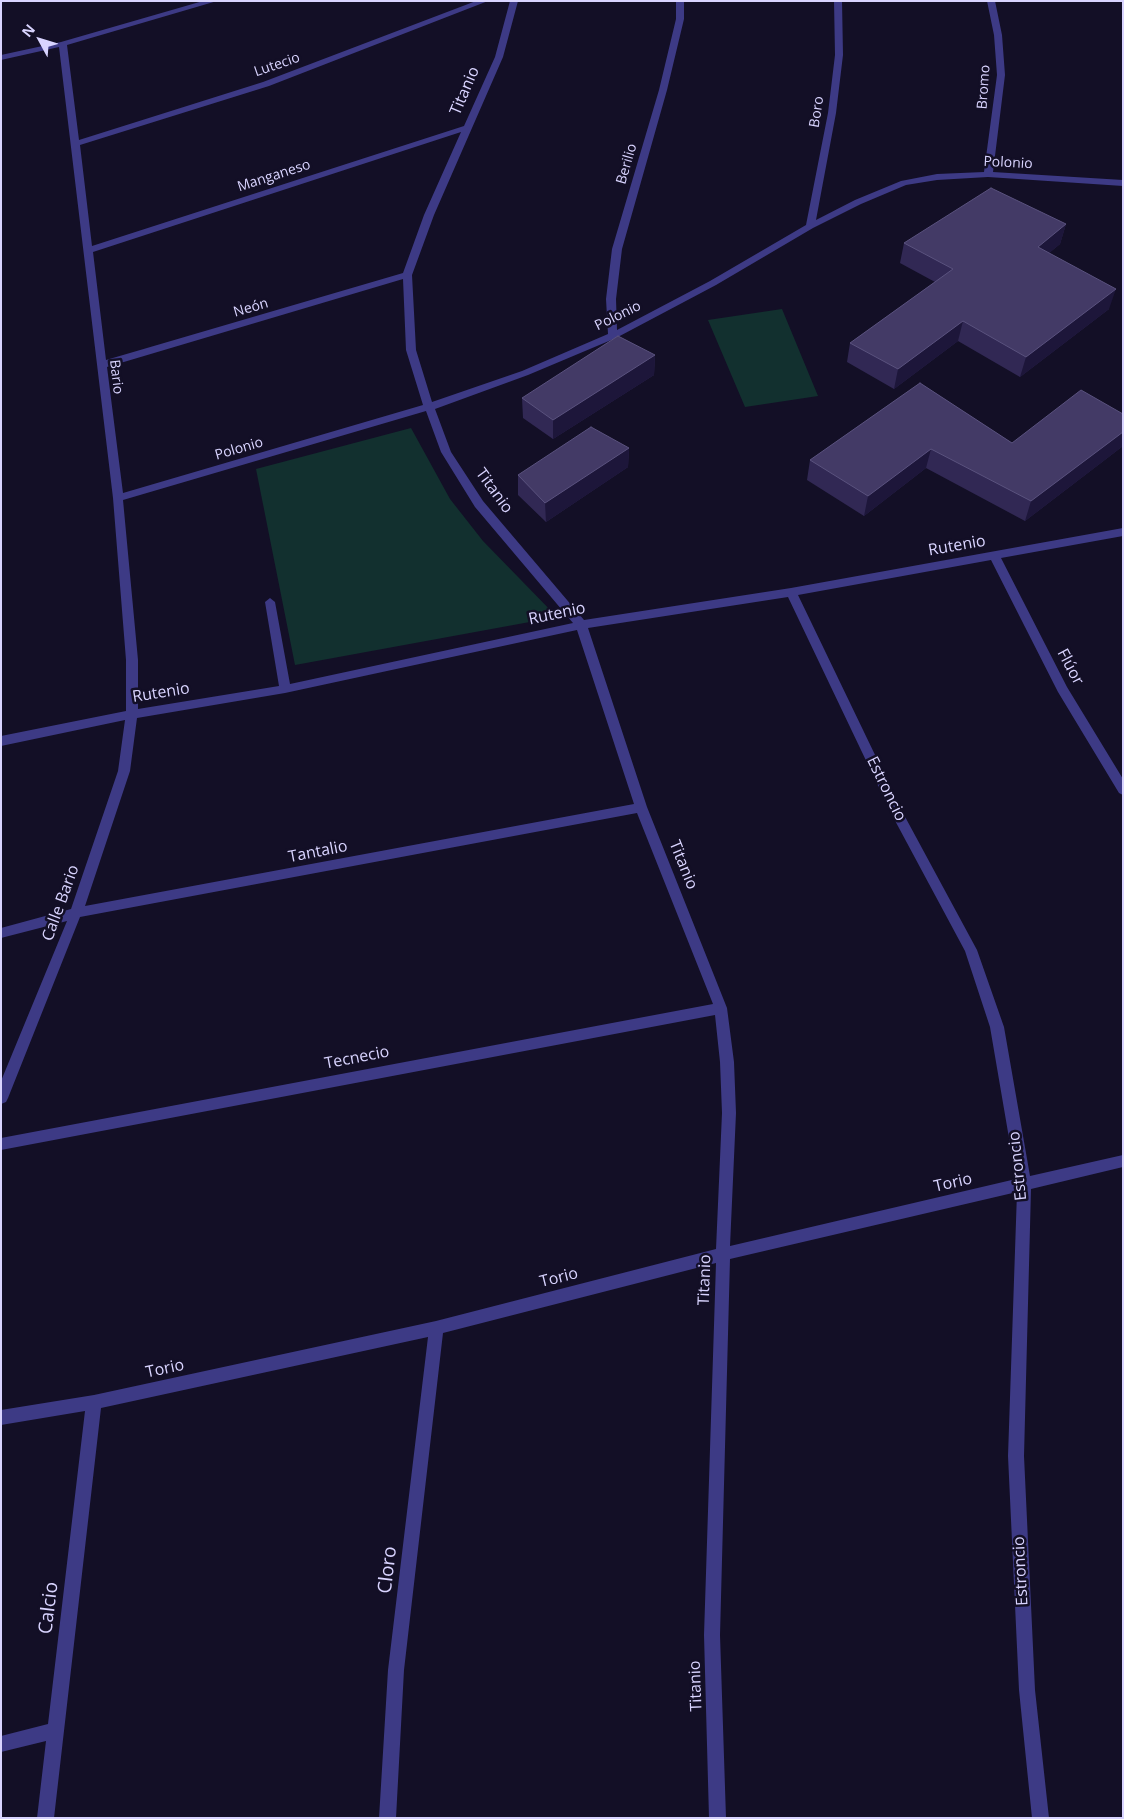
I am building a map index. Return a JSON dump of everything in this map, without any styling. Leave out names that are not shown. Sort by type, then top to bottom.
[{"type":"street","points":[[1,58],[63,44],[212,1]]},
{"type":"street","name":"Lutecio","points":[[74,144],[266,84],[484,1]]},
{"type":"street","name":"Titanio","points":[[514,1],[499,58],[429,215],[407,276],[411,350],[428,407],[446,452],[479,504],[581,624],[641,807],[721,1008],[730,1113],[723,1254],[712,1635],[718,1818]]},
{"type":"street","name":"Berilio","points":[[613,336],[612,299],[617,250],[663,90],[680,19],[680,1]]},
{"type":"street","name":"Boro","points":[[810,226],[832,113],[839,55],[838,1]]},
{"type":"street","name":"Bromo","points":[[988,174],[1001,75],[998,35],[991,1]]},
{"type":"street","name":"Bario","points":[[63,44],[118,498],[132,660],[132,714]]},
{"type":"street","name":"Manganeso","points":[[87,251],[469,127]]},
{"type":"street","name":"Polonio","points":[[118,498],[428,407],[525,373],[613,336],[713,283],[810,226],[858,202],[904,183],[937,177],[988,174],[1123,183]]},
{"type":"street","name":"Neón","points":[[101,365],[407,276]]},
{"type":"street","name":"Rutenio","points":[[1,741],[132,714],[286,689],[581,624],[791,592],[1123,532]]},
{"type":"street","name":"Flúor","points":[[995,556],[1062,689],[1123,790]]},
{"type":"street","name":"Estroncio","points":[[791,592],[898,815],[971,950],[998,1027],[1024,1184],[1016,1456],[1027,1690],[1041,1818]]},
{"type":"street","points":[[270,602],[286,689]]},
{"type":"street","name":"Calle Bario","points":[[1,1098],[76,914],[124,771],[132,714]]},
{"type":"street","name":"Tantalio","points":[[1,933],[76,914],[641,807]]},
{"type":"street","name":"Tecnecio","points":[[1,1144],[721,1008]]},
{"type":"street","name":"Torio","points":[[1,1418],[94,1402],[436,1328],[723,1254],[1123,1161]]},
{"type":"street","name":"Cloro","points":[[386,1818],[396,1670],[436,1328]]},
{"type":"street","name":"Calcio","points":[[45,1818],[94,1402]]},
{"type":"street","points":[[1,1744],[55,1730]]},
{"type":"green space","points":[[782,309],[818,396],[745,407],[708,320]]},
{"type":"green space","points":[[411,428],[450,499],[483,541],[557,617],[295,665],[256,469]]},
{"type":"building","points":[[991,188],[1066,224],[1038,247],[1116,289],[1026,357],[963,321],[898,369],[850,343],[953,269],[904,243]]},
{"type":"building","points":[[618,336],[655,355],[553,420],[522,398]]},
{"type":"building","points":[[920,383],[1012,443],[1081,390],[1123,414],[1123,432],[1031,501],[931,449],[868,496],[810,460]]},
{"type":"building","points":[[591,427],[629,448],[545,503],[518,475]]}]
